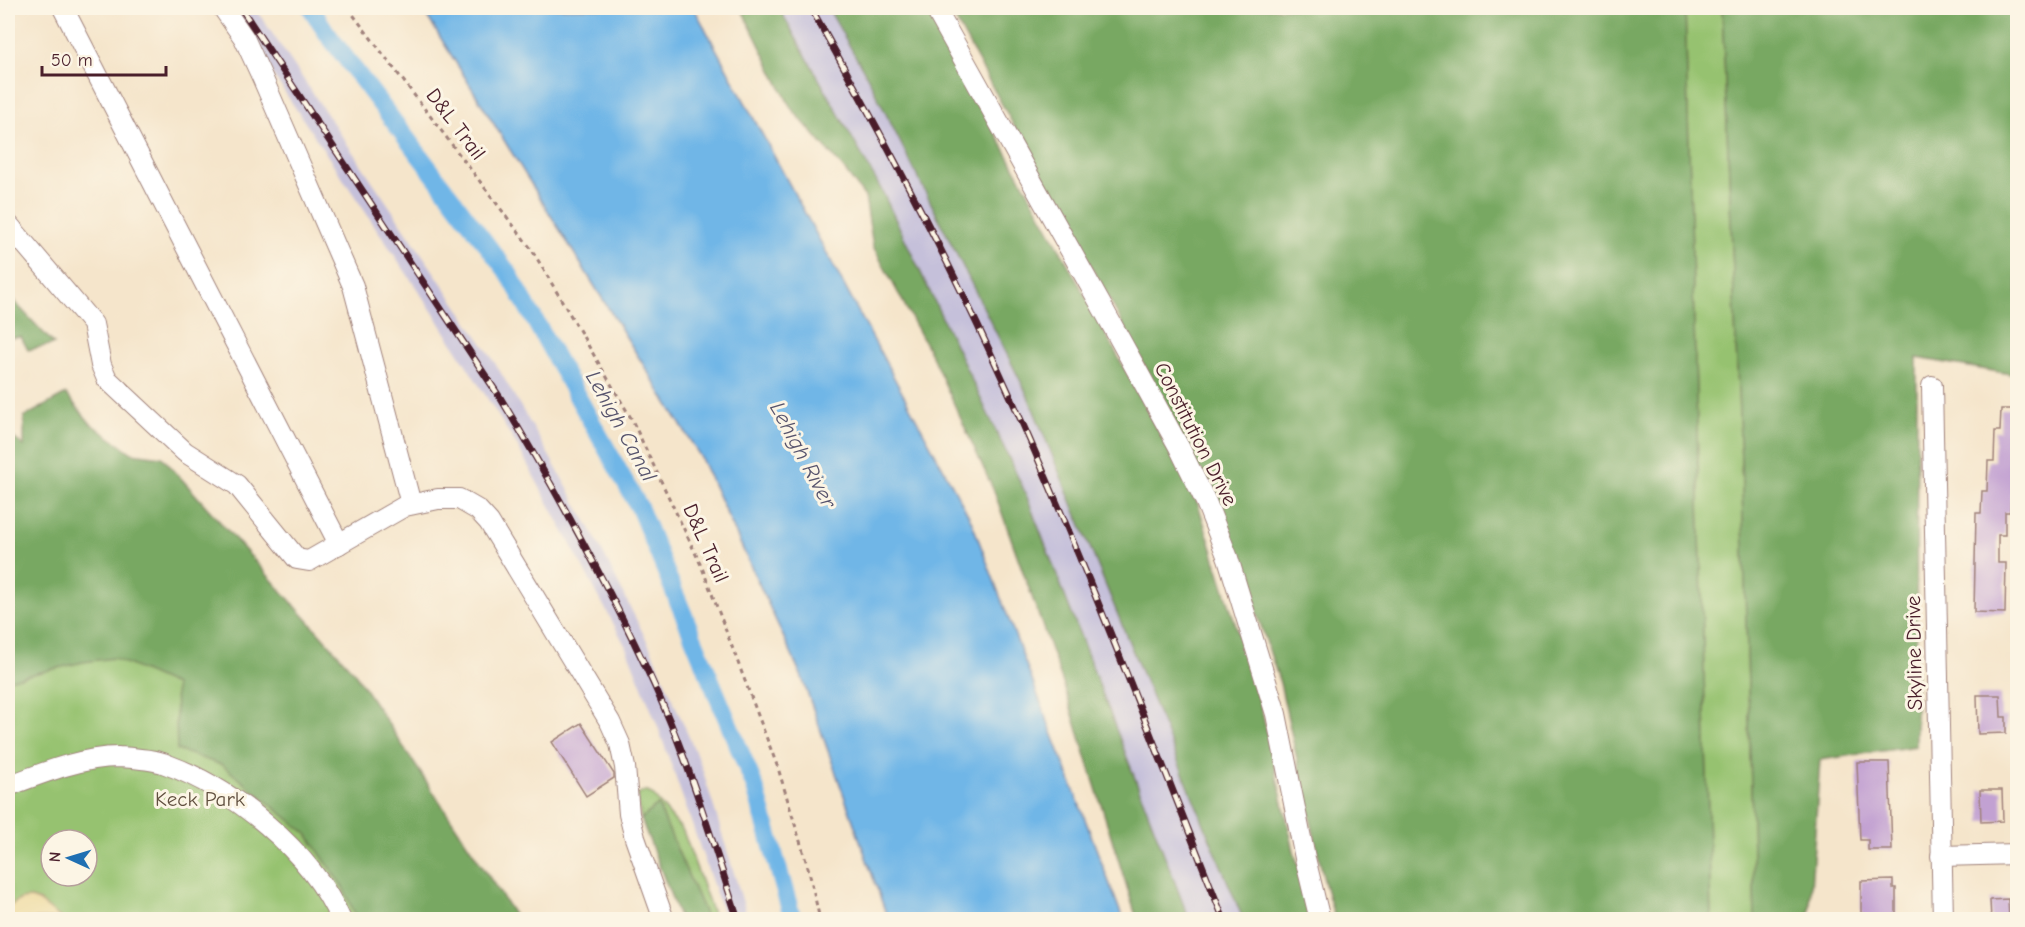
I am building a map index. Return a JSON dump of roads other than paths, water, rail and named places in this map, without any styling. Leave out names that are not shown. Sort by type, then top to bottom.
[{"type":"street","points":[[63,8],[339,544]]},
{"type":"street","points":[[223,8],[244,38],[353,286],[411,504]]},
{"type":"street","name":"Constitution Drive","points":[[935,8],[1135,366],[1206,502],[1228,558],[1276,714],[1320,920]]},
{"type":"street","points":[[8,224],[93,324],[101,365],[108,379],[185,452],[237,485],[297,559],[309,561],[411,504],[438,499],[459,499],[478,510],[489,522],[610,722],[620,744],[625,767],[629,814],[635,838],[664,920]]},
{"type":"street","name":"Skyline Drive","points":[[1932,386],[1943,920]]},
{"type":"street","points":[[8,786],[36,775],[90,760],[117,757],[161,762],[206,783],[267,825],[311,869],[335,906],[341,920]]},
{"type":"street","points":[[1941,856],[2018,854]]},
{"type":"water","name":"Lehigh River","points":[[422,8],[694,8],[971,520],[1123,919],[888,919],[801,675],[700,456]]},
{"type":"waterway","name":"Lehigh Canal","points":[[311,8],[326,32],[509,274],[639,507],[755,787],[793,920]]},
{"type":"railway","points":[[241,8],[501,399],[571,520],[630,634],[667,714],[698,796],[738,920]]},
{"type":"railway","points":[[811,8],[917,204],[958,284],[1011,397],[1105,620],[1224,920]]},
{"type":"park label","name":"Keck Park","points":[[200,799]]}]
